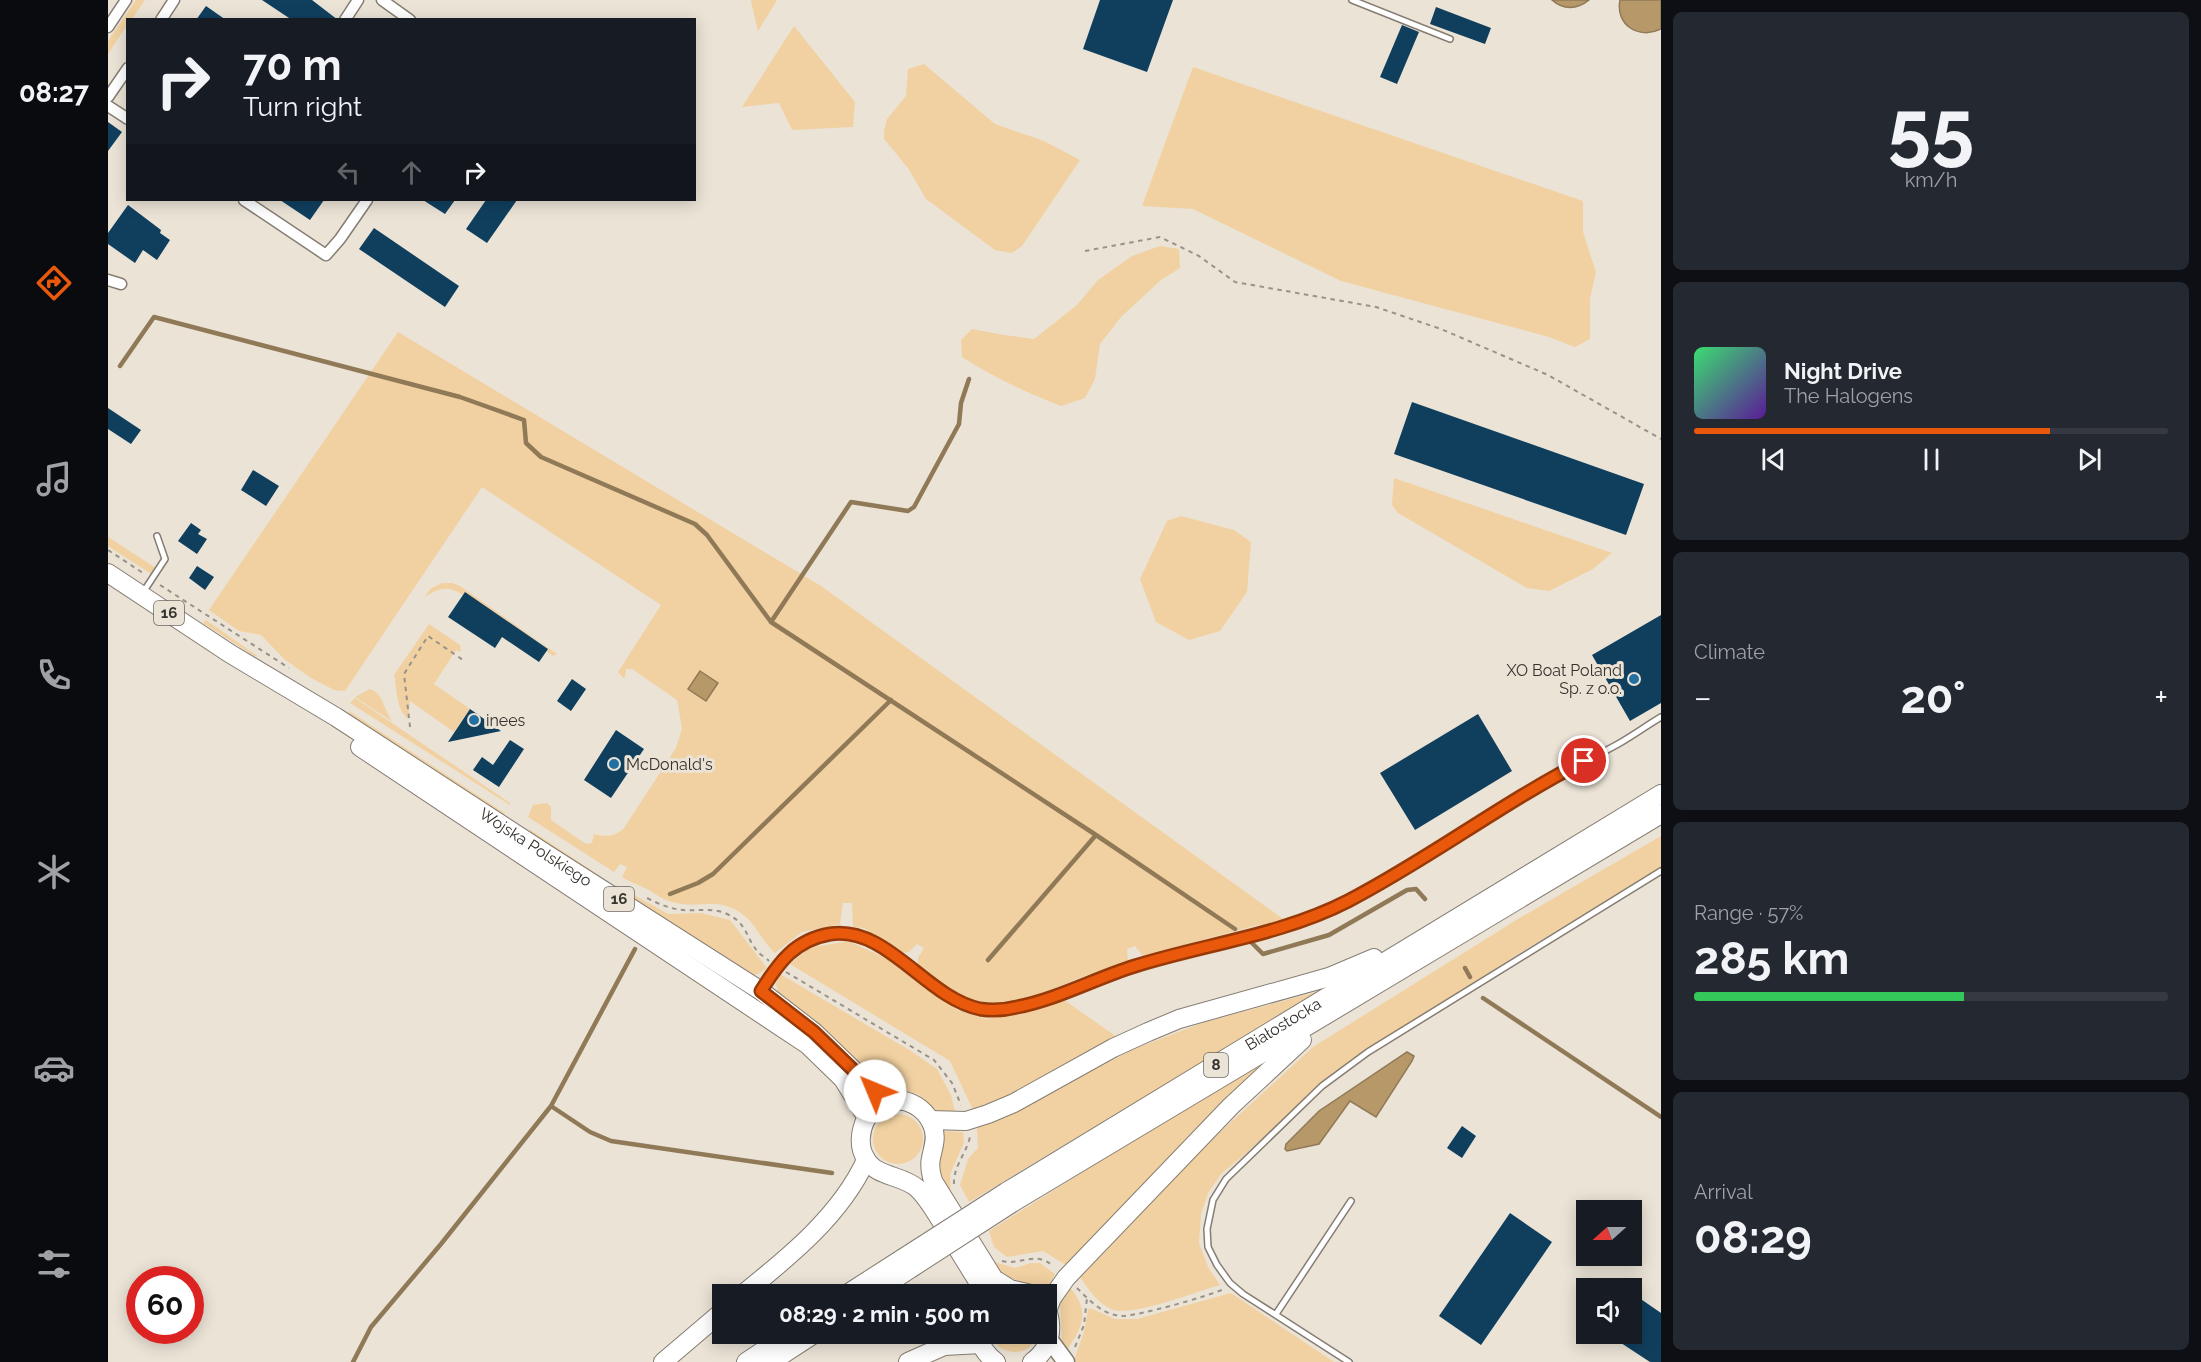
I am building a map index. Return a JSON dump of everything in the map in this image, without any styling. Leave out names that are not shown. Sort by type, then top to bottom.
[{"type":"main road","name":"Wojska Polskiego","points":[[108,573],[336,717],[750,1008],[807,1045],[843,1079],[867,1118]]},
{"type":"main road","name":"Białostocka","points":[[867,1284],[906,1264],[1009,1198],[1127,1117],[1661,794]]},
{"type":"main road","name":"Białostocka","points":[[1009,1198],[1345,1004],[1661,814]]},
{"type":"main road","name":"Wojska Polskiego","points":[[503,834],[761,991],[814,1032],[875,1091],[890,1100]]},
{"type":"main road","points":[[982,1281],[933,1181],[930,1170],[935,1138],[930,1120],[966,1121],[988,1114],[1014,1104],[1113,1048],[1169,1024],[1329,977],[1426,938]]},
{"type":"main road","points":[[1057,1291],[1066,1278],[1231,1106],[1283,1056],[1345,1004]]},
{"type":"main road","points":[[890,1100],[879,1103],[867,1118],[860,1138],[862,1152],[867,1160],[882,1173],[904,1179],[922,1192],[982,1281]]},
{"type":"main road","name":"16","points":[[890,1100],[903,1100],[915,1104],[930,1120]]},
{"type":"main road","points":[[756,1284],[776,1268],[829,1216],[857,1181],[867,1160]]},
{"type":"main road","name":"Białostocka","points":[[883,1284],[906,1264]]},
{"type":"main road","points":[[982,1281],[994,1279],[1001,1284]]},
{"type":"main road","points":[[663,1362],[712,1320]]},
{"type":"main road","points":[[746,1362],[773,1344]]},
{"type":"main road","points":[[771,1362],[799,1344]]},
{"type":"main road","points":[[908,1362],[954,1344]]},
{"type":"main road","points":[[982,1344],[987,1355],[996,1362]]},
{"type":"main road","points":[[1032,1362],[1047,1344]]},
{"type":"main road","points":[[1054,1344],[1066,1361]]},
{"type":"street","points":[[108,27],[126,0]]},
{"type":"street","points":[[162,18],[174,0]]},
{"type":"street","points":[[346,18],[358,0]]},
{"type":"street","points":[[382,0],[407,18]]},
{"type":"street","points":[[108,97],[126,71]]},
{"type":"street","points":[[108,106],[126,118]]},
{"type":"street","points":[[245,201],[326,255],[366,201]]},
{"type":"street","points":[[108,280],[121,284]]},
{"type":"lane","points":[[1352,0],[1450,39]]},
{"type":"lane","points":[[142,595],[165,559],[157,536]]},
{"type":"lane","points":[[750,1008],[777,966],[796,946],[818,936],[849,934],[863,937],[880,946],[928,982],[954,998],[979,1008],[996,1010],[1035,1003],[1135,966],[1290,924],[1322,913],[1379,884],[1550,778],[1618,744],[1661,717]]},
{"type":"lane","points":[[1349,1362],[1243,1293],[1230,1283],[1216,1264],[1208,1247],[1209,1215],[1213,1200],[1226,1179],[1322,1086],[1341,1071],[1368,1052],[1661,871]]},
{"type":"lane","points":[[1276,1314],[1351,1201]]},
{"type":"path","points":[[1085,251],[1160,237],[1199,256],[1235,282],[1376,307],[1441,329],[1548,375],[1661,439]]},
{"type":"path","points":[[410,727],[404,674],[429,636],[464,660]]},
{"type":"path","points":[[1066,1361],[1084,1325],[1087,1298]]},
{"type":"shaded area","points":[[136,0],[145,0],[133,18],[126,18],[126,27],[108,54],[108,41]]},
{"type":"shaded area","points":[[777,0],[758,31],[751,1]]},
{"type":"shaded area","points":[[1552,0],[1589,0],[1580,6],[1570,8],[1561,6]]},
{"type":"shaded area","points":[[1620,0],[1661,0],[1661,29],[1645,33],[1630,28],[1621,17]]},
{"type":"shaded area","points":[[794,26],[855,102],[853,127],[792,130],[779,103],[742,107]]},
{"type":"shaded area","points":[[924,64],[995,124],[1044,141],[1080,160],[1022,246],[1012,253],[995,250],[926,199],[908,168],[884,139],[887,119],[906,96],[908,69]]},
{"type":"shaded area","points":[[1193,67],[1583,201],[1583,232],[1596,272],[1590,299],[1590,339],[1575,347],[1549,337],[1341,281],[1193,209],[1142,206]]},
{"type":"shaded area","points":[[1160,246],[1179,249],[1180,268],[1161,280],[1121,317],[1100,344],[1095,379],[1085,398],[1061,406],[1010,384],[962,357],[961,340],[972,329],[1034,339],[1077,305],[1098,280],[1132,256]]},
{"type":"shaded area","points":[[398,332],[821,586],[1290,924],[1258,925],[1143,956],[1135,946],[1127,949],[1128,961],[1033,997],[1007,1003],[993,1003],[962,995],[918,967],[918,958],[924,948],[917,944],[909,952],[901,953],[864,928],[853,927],[852,903],[843,903],[840,924],[802,932],[775,953],[750,921],[737,910],[719,904],[672,902],[625,879],[622,877],[627,867],[620,864],[614,872],[528,817],[533,805],[546,803],[551,806],[551,820],[586,844],[592,843],[594,834],[614,835],[624,828],[676,748],[682,728],[677,700],[632,669],[626,669],[623,678],[618,672],[661,605],[482,487],[345,691],[334,690],[311,678],[284,659],[261,635],[239,631],[209,610]]},
{"type":"shaded area","points":[[1394,478],[1612,553],[1593,569],[1549,591],[1527,588],[1398,513],[1392,505]]},
{"type":"shaded area","points":[[1181,516],[1234,530],[1251,542],[1247,592],[1220,631],[1189,640],[1156,622],[1140,579],[1167,521]]},
{"type":"shaded area","points":[[108,537],[156,568],[151,574],[108,546]]},
{"type":"shaded area","points":[[442,583],[460,586],[557,654],[553,656],[546,651],[548,648],[465,593],[463,595],[444,589],[425,597],[430,589]]},
{"type":"shaded area","points":[[206,620],[259,657],[203,623]]},
{"type":"shaded area","points":[[429,624],[460,645],[460,652],[456,650],[434,684],[470,709],[454,732],[410,701],[408,719],[401,710],[398,698],[394,675]]},
{"type":"shaded area","points":[[700,671],[718,683],[706,701],[688,689]]},
{"type":"shaded area","points":[[370,689],[378,694],[393,722],[355,697]]},
{"type":"shaded area","points":[[355,698],[510,803],[510,805],[350,703]]},
{"type":"shaded area","points":[[349,711],[506,814],[499,814],[351,719]]},
{"type":"shaded area","points":[[529,829],[609,882],[604,885],[534,839]]},
{"type":"shaded area","points":[[1661,836],[1661,867],[1523,951],[1333,1073],[1221,1174],[1208,1193],[1201,1214],[1199,1243],[1208,1267],[1220,1285],[1164,1303],[1120,1311],[1106,1306],[1089,1290],[1079,1276],[1206,1145],[1313,1047],[1518,919]]},
{"type":"shaded area","points":[[616,885],[668,914],[701,913],[730,920],[767,968],[750,976],[615,891]]},
{"type":"shaded area","points":[[848,941],[892,961],[957,1010],[986,1019],[1025,1013],[1064,1000],[1117,1037],[1002,1099],[973,1110],[950,1061],[790,964],[809,948]]},
{"type":"shaded area","points":[[780,974],[911,1051],[937,1069],[951,1095],[956,1116],[934,1109],[918,1094],[882,1087],[779,996],[776,984]]},
{"type":"shaded area","points":[[1335,987],[1181,1075],[969,1202],[960,1185],[968,1159],[978,1148],[977,1128],[1136,1048],[1205,1022]]},
{"type":"shaded area","points":[[1407,1052],[1414,1056],[1412,1061],[1376,1117],[1350,1101],[1319,1144],[1287,1151],[1285,1149],[1286,1144],[1319,1111]]},
{"type":"shaded area","points":[[1268,1059],[1228,1095],[1066,1265],[1043,1251],[1007,1257],[994,1247],[989,1231],[1215,1089]]},
{"type":"shaded area","points":[[893,1114],[903,1114],[916,1121],[923,1134],[923,1144],[916,1157],[903,1164],[893,1164],[884,1160],[877,1153],[873,1144],[873,1134],[877,1125],[884,1118]]},
{"type":"shaded area","points":[[943,1131],[963,1132],[964,1143],[950,1174],[951,1200],[942,1181],[939,1167]]},
{"type":"shaded area","points":[[991,1261],[1015,1268],[1040,1263],[1055,1274],[1050,1284],[1026,1284],[1000,1274]]},
{"type":"shaded area","points":[[1069,1286],[1080,1304],[1082,1319],[1077,1334],[1066,1352],[1062,1339],[1060,1302]]},
{"type":"shaded area","points":[[1231,1293],[1334,1362],[1076,1362],[1074,1360],[1090,1308],[1115,1319],[1137,1319]]},
{"type":"shaded area","points":[[996,1344],[1032,1344],[1029,1348],[1014,1352]]},
{"type":"building","points":[[262,0],[312,0],[335,18],[289,18]]},
{"type":"building","points":[[1100,0],[1173,0],[1147,72],[1083,49]]},
{"type":"building","points":[[206,6],[223,18],[197,18]]},
{"type":"building","points":[[1436,7],[1491,28],[1485,44],[1430,24]]},
{"type":"building","points":[[1402,25],[1419,32],[1397,84],[1380,77]]},
{"type":"building","points":[[108,122],[122,132],[108,151]]},
{"type":"building","points":[[282,201],[323,201],[310,220]]},
{"type":"building","points":[[425,201],[454,201],[445,214]]},
{"type":"building","points":[[485,201],[516,201],[487,243],[466,229]]},
{"type":"building","points":[[128,205],[161,230],[160,233],[170,240],[157,260],[143,250],[135,263],[108,244],[108,233]]},
{"type":"building","points":[[374,228],[459,286],[445,307],[359,249]]},
{"type":"building","points":[[1412,402],[1644,484],[1626,535],[1394,454]]},
{"type":"building","points":[[108,408],[141,430],[131,444],[108,429]]},
{"type":"building","points":[[253,470],[279,486],[266,506],[241,490]]},
{"type":"building","points":[[191,523],[201,530],[198,534],[207,539],[197,554],[178,541]]},
{"type":"building","points":[[197,566],[214,577],[205,590],[189,578]]},
{"type":"building","points":[[465,592],[548,649],[539,662],[502,637],[495,648],[448,617]]},
{"type":"building","name":"XO Boat Poland Sp. z o.o.","points":[[1661,615],[1661,703],[1630,721],[1592,655]]},
{"type":"building","points":[[572,679],[586,689],[571,711],[557,701]]},
{"type":"building","name":"inees","points":[[470,709],[501,731],[448,742]]},
{"type":"building","points":[[1478,714],[1512,771],[1415,830],[1380,773]]},
{"type":"building","name":"McDonald's","points":[[616,730],[644,749],[611,798],[584,780]]},
{"type":"building","points":[[510,740],[524,749],[499,787],[473,770],[482,757],[493,765]]},
{"type":"building","points":[[1462,1126],[1476,1136],[1462,1158],[1447,1148]]},
{"type":"building","points":[[1510,1213],[1552,1242],[1481,1345],[1439,1316]]},
{"type":"building","points":[[1642,1300],[1661,1313],[1661,1362],[1650,1362],[1623,1344],[1642,1344]]},
{"type":"waterway","points":[[120,366],[154,317],[460,397],[524,420],[526,443],[541,457],[695,524],[707,535],[771,622],[1235,929]]},
{"type":"waterway","points":[[771,622],[851,502],[908,511],[914,507],[959,424],[961,403],[969,379]]},
{"type":"waterway","points":[[670,894],[698,883],[713,874],[891,700]]},
{"type":"waterway","points":[[988,960],[1096,835]]},
{"type":"waterway","points":[[1251,942],[1263,954],[1329,935],[1407,890],[1416,889],[1425,899]]},
{"type":"waterway","points":[[353,1362],[371,1327],[441,1244],[551,1106],[635,949]]},
{"type":"waterway","points":[[1465,968],[1470,977]]},
{"type":"waterway","points":[[1483,998],[1661,1117]]},
{"type":"waterway","points":[[551,1106],[590,1132],[611,1141],[832,1173]]},
{"type":"place","name":"XO Boat Poland Sp. z o.o.","points":[[1634,679]]},
{"type":"place","name":"inees","points":[[474,720]]},
{"type":"place","name":"McDonald's","points":[[614,764]]},
{"type":"route","points":[[875,1091],[814,1032],[761,991],[786,955],[796,946],[808,940],[835,933],[863,937],[880,946],[928,982],[954,998],[979,1008],[996,1010],[1016,1008],[1135,966],[1290,924],[1322,913],[1379,884],[1550,778],[1584,761]]}]
